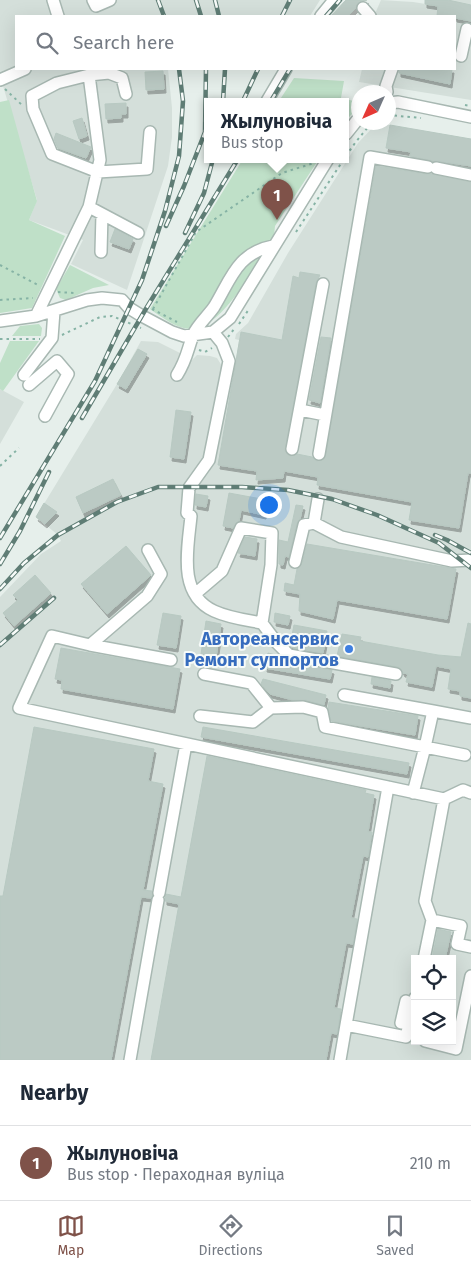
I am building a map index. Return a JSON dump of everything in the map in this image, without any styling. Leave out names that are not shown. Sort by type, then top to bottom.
[{"type":"street","points":[[53,0],[58,15]]},
{"type":"street","points":[[93,0],[96,6],[110,0]]},
{"type":"street","points":[[322,15],[334,0]]},
{"type":"street","points":[[461,56],[467,29]]},
{"type":"street","points":[[1,85],[24,70]]},
{"type":"street","points":[[269,98],[285,70]]},
{"type":"street","points":[[386,85],[392,70]]},
{"type":"street","points":[[126,94],[122,78],[109,73],[89,75],[57,83],[32,96],[33,109],[52,154],[98,172],[147,170],[150,132]]},
{"type":"street","points":[[36,316],[89,207],[98,172],[100,160],[89,75]]},
{"type":"street","points":[[396,101],[471,117]]},
{"type":"street","points":[[319,454],[370,157],[471,175]]},
{"type":"street","points":[[0,321],[36,316],[87,300],[112,298],[122,300],[129,308],[172,332],[184,336],[194,336],[213,332],[230,318],[326,163]]},
{"type":"street","points":[[89,207],[138,233]]},
{"type":"street","points":[[101,252],[102,214]]},
{"type":"street","points":[[177,374],[186,361],[198,327],[212,309],[238,266],[259,249],[274,246]]},
{"type":"street","points":[[292,449],[323,284]]},
{"type":"street","points":[[45,416],[68,374],[57,361],[27,380],[52,338],[54,311]]},
{"type":"street","points":[[213,332],[222,343],[229,361],[209,460],[189,488],[187,513],[191,516],[186,567],[189,582],[195,594],[211,610],[224,615],[262,623],[276,643],[288,655],[396,674]]},
{"type":"street","points":[[300,410],[325,415]]},
{"type":"street","points":[[314,523],[318,499]]},
{"type":"street","points":[[295,562],[304,524],[314,523],[341,537],[452,561],[471,560]]},
{"type":"street","points":[[195,594],[222,571],[241,528],[272,533],[271,565],[262,623]]},
{"type":"street","points":[[90,645],[146,596],[161,574],[148,550]]},
{"type":"street","points":[[171,660],[52,636],[19,708],[444,800],[463,790],[471,792]]},
{"type":"street","points":[[204,674],[251,683],[271,708]]},
{"type":"street","points":[[344,695],[471,718]]},
{"type":"street","points":[[200,716],[253,722],[271,708],[303,707],[322,712],[326,727],[465,755]]},
{"type":"street","points":[[413,793],[433,711]]},
{"type":"street","points":[[130,1060],[186,744]]},
{"type":"street","points":[[340,1060],[388,787]]},
{"type":"street","points":[[425,955],[432,920],[425,901],[444,800]]},
{"type":"street","points":[[432,920],[461,926],[457,944],[471,948]]},
{"type":"street","points":[[434,1045],[454,1054],[471,976]]},
{"type":"street","points":[[346,1025],[406,1037],[410,999]]},
{"type":"path","points":[[1,85],[26,110]]},
{"type":"path","points":[[396,116],[403,117]]},
{"type":"path","points":[[349,152],[365,130]]},
{"type":"path","points":[[153,309],[196,232],[282,173],[313,163]]},
{"type":"path","points":[[296,232],[342,163]]},
{"type":"path","points":[[0,300],[44,298]]},
{"type":"path","points":[[190,348],[205,352],[222,343],[243,320],[251,304]]},
{"type":"path","points":[[0,339],[52,338],[68,333],[100,317],[112,316],[145,330]]},
{"type":"path","points":[[0,466],[19,448]]},
{"type":"shaded area","points":[[0,0],[320,0],[311,15],[15,15],[15,70],[168,70],[172,108],[172,137],[168,166],[127,290],[71,264],[83,240],[29,220],[37,200],[3,86],[0,87]]},
{"type":"shaded area","points":[[381,0],[438,6],[439,0],[471,0],[471,100],[396,88],[396,85],[359,82],[362,70],[456,70],[456,15],[374,15]]},
{"type":"shaded area","points":[[396,126],[471,139],[471,1060],[0,1060],[0,597],[41,554],[61,541],[58,535],[36,517],[141,341],[158,342],[182,354],[181,358],[190,362],[197,355],[217,358],[222,366],[220,381],[232,383],[239,340],[235,339],[236,334],[248,323],[288,253],[345,163],[349,163],[349,157],[358,143],[370,130],[396,130]]},
{"type":"shaded area","points":[[0,389],[24,402],[0,444]]},
{"type":"green space","points":[[294,78],[344,81],[341,98],[281,98]]},
{"type":"green space","points":[[9,100],[37,201],[29,220],[65,236],[32,308],[0,313],[0,102]]},
{"type":"green space","points":[[349,100],[351,100],[351,115],[349,117]]},
{"type":"green space","points":[[241,163],[316,163],[275,226],[274,237],[259,262],[227,307],[215,318],[203,326],[191,329],[169,322],[150,309]]},
{"type":"green space","points":[[70,265],[109,285],[93,288],[66,300],[60,298],[56,289]]},
{"type":"green space","points":[[39,324],[42,328],[41,336],[12,336],[20,326]]},
{"type":"green space","points":[[10,341],[39,341],[3,391],[0,389],[0,363]]},
{"type":"building","points":[[346,0],[367,0],[358,3],[349,15],[332,15]]},
{"type":"building","points":[[425,0],[448,0],[471,5],[471,21],[456,18],[456,15],[437,15],[438,6],[425,4]]},
{"type":"building","points":[[399,70],[452,70],[450,84],[399,73]]},
{"type":"building","points":[[163,71],[164,89],[146,90],[145,72]]},
{"type":"building","points":[[126,103],[126,114],[121,114],[121,118],[106,119],[105,104]]},
{"type":"building","points":[[82,118],[87,136],[79,139],[73,121]]},
{"type":"building","points":[[396,126],[471,139],[471,166],[433,161],[410,156],[411,152],[386,148],[389,130],[396,130]]},
{"type":"building","points":[[56,133],[91,147],[86,158],[58,148],[54,139]]},
{"type":"building","points":[[376,166],[471,182],[471,473],[468,473],[459,528],[409,520],[412,502],[317,485],[318,477],[284,471],[283,478],[256,480],[257,471],[218,465],[241,332],[282,340],[293,276],[299,278],[300,272],[320,275],[316,283],[285,451],[290,456],[297,454],[312,457],[317,461],[325,458]]},
{"type":"building","points":[[115,229],[133,239],[129,249],[110,242]]},
{"type":"building","points":[[321,337],[331,338],[320,403],[309,400]]},
{"type":"building","points":[[138,349],[147,354],[126,389],[117,384]]},
{"type":"building","points":[[176,410],[191,412],[184,459],[170,457]]},
{"type":"building","points":[[113,479],[121,495],[83,513],[76,497]]},
{"type":"building","points":[[229,493],[267,500],[264,515],[241,510],[239,521],[233,528],[223,526]]},
{"type":"building","points":[[196,494],[208,496],[206,507],[195,505]]},
{"type":"building","points":[[44,503],[57,512],[45,524],[36,517]]},
{"type":"building","points":[[296,505],[303,506],[300,519],[297,523],[289,557],[285,556],[283,565],[279,564],[279,540],[288,542]]},
{"type":"building","points":[[245,537],[257,539],[255,556],[238,553]]},
{"type":"building","points":[[307,544],[456,569],[447,619],[337,600],[333,619],[299,611],[300,594],[284,591],[285,583],[294,585],[297,569],[302,564]]},
{"type":"building","points":[[126,546],[151,575],[107,614],[81,584]]},
{"type":"building","points":[[35,575],[51,593],[14,626],[3,613],[18,600],[13,595]]},
{"type":"building","points":[[163,613],[181,616],[176,648],[157,645]]},
{"type":"building","points":[[275,613],[290,616],[288,625],[274,622]]},
{"type":"building","points":[[206,621],[221,624],[216,657],[201,654]]},
{"type":"building","points":[[468,623],[471,624],[471,698],[460,696],[460,691],[448,689],[451,669],[436,666],[432,687],[406,682],[408,674],[403,673],[398,667],[337,656],[342,634],[361,637],[360,641],[438,655],[461,657]]},
{"type":"building","points":[[294,625],[327,631],[323,653],[293,648],[290,645]]},
{"type":"building","points":[[61,648],[180,669],[173,709],[61,689],[62,680],[55,679]]},
{"type":"building","points":[[268,653],[279,656],[281,661],[332,670],[330,679],[265,668]]},
{"type":"building","points":[[372,677],[391,681],[390,688],[371,684]]},
{"type":"building","points":[[263,679],[326,695],[324,705],[270,694],[261,684]]},
{"type":"building","points":[[329,702],[418,716],[415,735],[331,721],[328,708]]},
{"type":"building","points":[[34,727],[154,749],[148,781],[163,784],[143,890],[152,891],[152,896],[151,898],[141,897],[111,1060],[0,1060],[0,896],[3,896]]},
{"type":"building","points":[[203,727],[409,763],[407,774],[201,737]]},
{"type":"building","points":[[207,756],[366,790],[365,793],[374,795],[368,832],[372,832],[368,857],[363,856],[351,918],[357,919],[353,944],[346,943],[334,1008],[341,1009],[337,1034],[331,1033],[326,1060],[151,1060],[179,904],[165,901],[165,897],[166,894],[181,897]]},
{"type":"building","points":[[438,929],[451,932],[446,955],[433,955]]},
{"type":"railway","points":[[158,0],[164,15]]},
{"type":"railway","points":[[196,0],[201,15]]},
{"type":"railway","points":[[215,0],[219,15]]},
{"type":"railway","points":[[282,15],[290,0]]},
{"type":"railway","points":[[327,15],[340,0]]},
{"type":"railway","points":[[0,538],[95,381],[142,280],[165,211],[179,156],[183,101],[179,70]]},
{"type":"railway","points":[[206,70],[206,98]]},
{"type":"railway","points":[[223,98],[225,70]]},
{"type":"railway","points":[[244,98],[258,70]]},
{"type":"railway","points":[[273,98],[289,70]]},
{"type":"railway","points":[[166,226],[204,135]]},
{"type":"railway","points":[[185,233],[204,193],[212,163]]},
{"type":"railway","points":[[82,418],[147,307],[236,163]]},
{"type":"railway","points":[[0,564],[20,531],[49,472]]},
{"type":"railway","points":[[0,589],[24,563],[58,535],[117,502],[158,487],[242,487],[288,490],[332,499],[377,515],[439,543],[471,568]]},
{"type":"railway","points":[[435,535],[471,553]]},
{"type":"railway","points":[[0,645],[54,598]]},
{"type":"place","name":"Жылуновіча","points":[[277,220]]},
{"type":"place","name":"Автореансервис Ремонт суппортов","points":[[349,649]]}]
